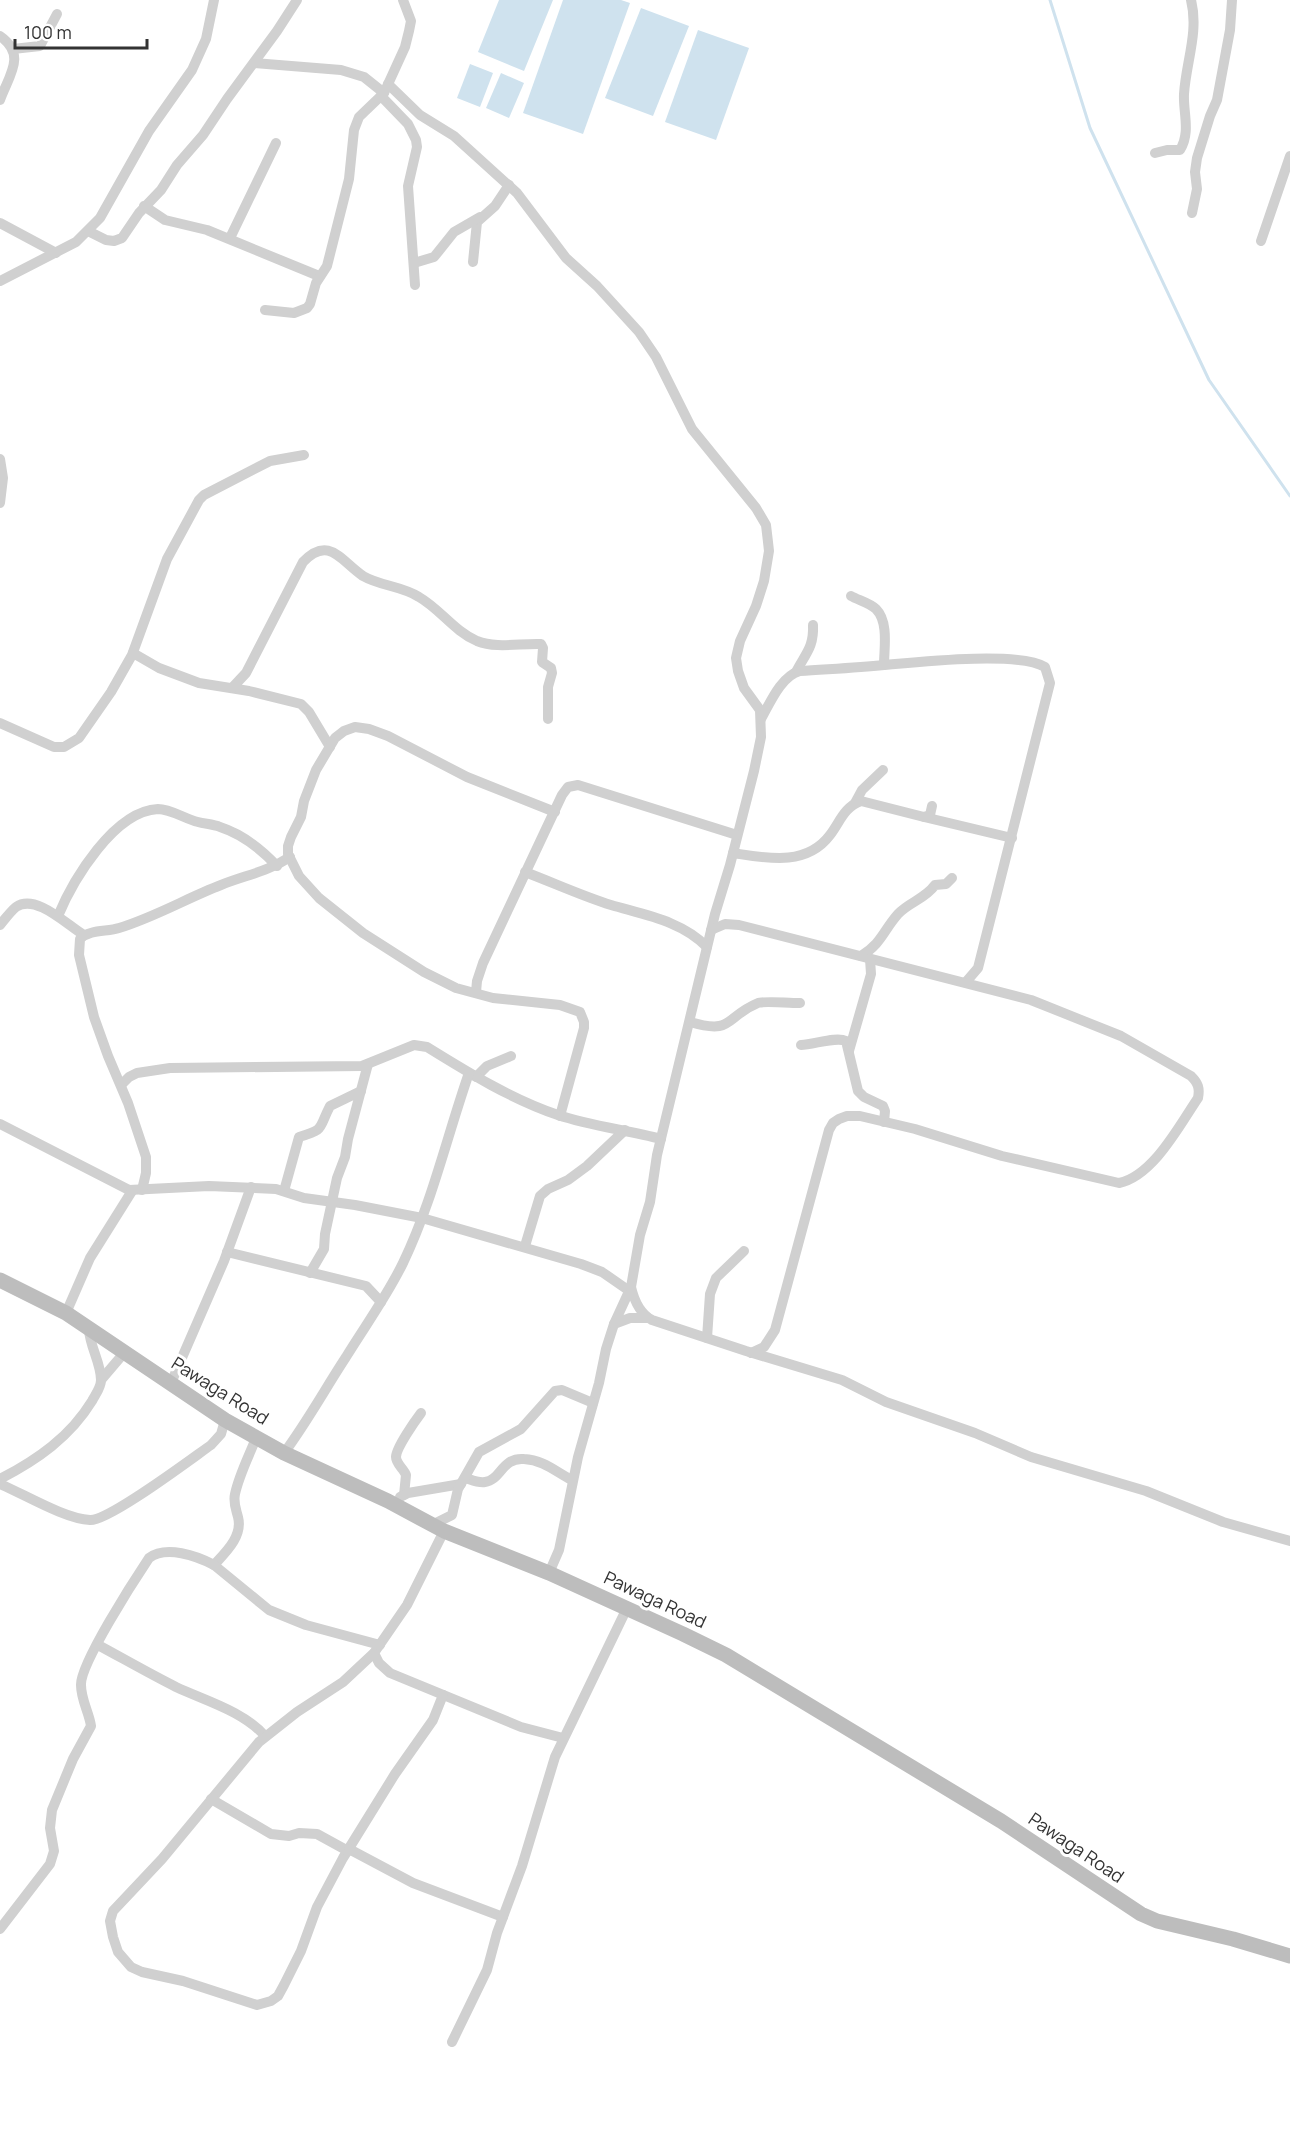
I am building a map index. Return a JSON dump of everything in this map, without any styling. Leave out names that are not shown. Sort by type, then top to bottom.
[{"type":"main road","name":"Pawaga Road","points":[[0,1281],[66,1313],[225,1420],[284,1453],[388,1500],[438,1528],[549,1573],[726,1655],[796,1695],[1001,1821],[1141,1914],[1157,1921],[1233,1939],[1290,1956]]},
{"type":"street","points":[[0,281],[76,242],[100,218],[149,131],[192,70],[206,39],[214,0]]},
{"type":"street","points":[[88,231],[106,240],[114,241],[122,238],[144,206],[161,190],[177,165],[203,135],[297,0]]},
{"type":"street","points":[[265,310],[294,313],[307,308],[319,276],[327,266],[349,178],[354,130],[360,117],[384,91],[405,47],[411,21],[403,0]]},
{"type":"street","points":[[1155,153],[1180,150],[1185,138],[1184,96],[1194,37],[1191,0]]},
{"type":"street","points":[[1192,213],[1197,189],[1195,172],[1197,158],[1217,100],[1230,30],[1232,0]]},
{"type":"street","points":[[13,49],[40,46],[57,14]]},
{"type":"street","points":[[0,36],[9,42],[15,55],[14,66],[0,100]]},
{"type":"street","points":[[254,63],[341,70],[364,77],[454,136],[518,193],[566,258],[613,303],[648,343],[692,429],[756,508],[766,525],[769,551],[764,581],[756,606],[740,641],[736,658],[744,688],[760,710],[761,737],[733,853],[711,930],[657,1155],[650,1202],[640,1235],[629,1288],[614,1324],[572,1480],[559,1550],[549,1573]]},
{"type":"street","points":[[384,91],[408,124],[416,140],[417,147],[408,186],[415,285]]},
{"type":"street","points":[[230,238],[276,143]]},
{"type":"street","points":[[1262,241],[1290,156]]},
{"type":"street","points":[[414,263],[434,257],[454,232],[495,206],[508,185]]},
{"type":"street","points":[[144,206],[165,220],[230,238],[319,276]]},
{"type":"street","points":[[473,262],[476,228],[481,217]]},
{"type":"street","points":[[0,223],[56,253]]},
{"type":"street","points":[[0,723],[54,747],[64,747],[78,738],[99,710],[133,653],[167,559],[199,500],[204,495],[270,461],[304,455]]},
{"type":"street","points":[[0,459],[3,478],[0,503]]},
{"type":"street","points":[[232,688],[246,673],[253,661],[303,562],[311,553],[322,549],[342,557],[363,575],[375,581],[418,596],[468,636],[480,642],[504,645],[541,644],[542,662],[551,668],[552,673],[548,687],[548,719]]},
{"type":"street","points":[[851,596],[875,608],[881,616],[884,665]]},
{"type":"street","points":[[796,672],[811,648],[813,626]]},
{"type":"street","points":[[133,653],[159,668],[200,683],[301,704],[309,712],[330,747]]},
{"type":"street","points":[[761,719],[786,678],[796,672],[926,661],[1018,660],[1038,663],[1045,667],[1050,683],[1012,838],[978,968],[966,982]]},
{"type":"street","points":[[555,812],[467,777],[388,736],[355,727],[344,731],[330,747],[316,770],[304,801],[301,817],[288,846],[293,866],[309,888],[348,922],[424,972],[456,988],[493,998],[560,1005],[580,1012],[584,1028],[560,1116]]},
{"type":"street","points":[[733,853],[771,859],[788,859],[810,851],[830,836],[840,816],[855,803],[862,790],[883,770]]},
{"type":"street","points":[[476,992],[483,963],[564,790],[575,785],[737,836]]},
{"type":"street","points":[[855,803],[865,801],[1012,838]]},
{"type":"street","points":[[924,817],[930,815],[932,806]]},
{"type":"street","points":[[58,916],[80,871],[123,824],[147,811],[161,809],[197,822],[219,826],[262,851],[277,866]]},
{"type":"street","points":[[0,925],[18,906],[26,903],[34,904],[58,916],[70,927],[84,935],[119,928],[223,884],[264,872],[290,857]]},
{"type":"street","points":[[525,872],[602,902],[681,927],[707,947]]},
{"type":"street","points":[[866,958],[898,915],[927,895],[935,885],[946,884],[952,878]]},
{"type":"street","points":[[711,930],[725,924],[739,925],[1031,1000],[1121,1036],[1191,1076],[1197,1082],[1199,1089],[1197,1098],[1172,1135],[1142,1172],[1130,1180],[1119,1183],[1002,1156],[915,1129],[860,1116],[847,1116],[833,1123],[829,1130],[775,1330],[764,1347],[751,1353]]},
{"type":"street","points":[[66,1313],[90,1258],[137,1191],[146,1173],[146,1157],[121,1085],[97,1026],[79,955],[78,944],[84,935]]},
{"type":"street","points":[[849,1052],[871,974],[866,958]]},
{"type":"street","points":[[690,1022],[714,1028],[724,1025],[759,1002],[800,1003]]},
{"type":"street","points":[[801,1045],[842,1039],[848,1045],[858,1091],[864,1097],[883,1106],[884,1122]]},
{"type":"street","points":[[121,1085],[137,1073],[170,1068],[358,1066],[420,1045],[528,1104],[560,1116],[661,1139]]},
{"type":"street","points":[[284,1453],[306,1423],[402,1264],[422,1218],[472,1075],[511,1056]]},
{"type":"street","points":[[310,1273],[324,1249],[338,1172],[345,1157],[368,1064]]},
{"type":"street","points":[[284,1191],[298,1137],[320,1129],[330,1106],[361,1091]]},
{"type":"street","points":[[0,1124],[118,1186],[137,1191],[209,1186],[284,1191],[304,1198],[333,1201],[422,1218],[525,1246],[596,1269],[629,1288],[634,1300],[648,1318]]},
{"type":"street","points":[[525,1246],[540,1196],[587,1166],[625,1130]]},
{"type":"street","points":[[171,1383],[227,1252],[251,1187]]},
{"type":"street","points":[[707,1338],[710,1294],[716,1278],[744,1251]]},
{"type":"street","points":[[227,1252],[366,1286],[381,1302]]},
{"type":"street","points":[[614,1324],[630,1318],[648,1318],[751,1353],[842,1380],[886,1402],[975,1433],[1031,1457],[1146,1491],[1223,1522],[1290,1541]]},
{"type":"street","points":[[89,1330],[101,1380]]},
{"type":"street","points":[[0,1479],[69,1433],[94,1398],[101,1380],[124,1353]]},
{"type":"street","points":[[443,1695],[433,1720],[400,1767],[348,1850],[317,1907],[301,1951],[278,1996],[271,2001],[257,2005],[183,1981],[137,1970],[127,1963],[118,1952],[110,1920],[113,1911],[162,1859],[265,1736],[343,1682],[377,1649],[407,1605],[438,1528],[452,1515],[464,1481],[479,1452],[521,1429],[555,1391],[562,1390],[593,1403]]},
{"type":"street","points":[[404,1496],[406,1475],[396,1455],[421,1413]]},
{"type":"street","points":[[0,1484],[76,1518],[97,1520],[116,1510],[211,1445],[221,1434],[225,1420]]},
{"type":"street","points":[[214,1565],[235,1539],[238,1531],[239,1523],[234,1506],[235,1496],[256,1438]]},
{"type":"street","points":[[388,1500],[464,1481],[490,1480],[507,1463],[524,1459],[550,1466],[572,1480]]},
{"type":"street","points":[[0,1929],[46,1871],[52,1858],[54,1847],[50,1815],[73,1759],[91,1726],[83,1698],[81,1679],[119,1606],[153,1555],[171,1553],[187,1555],[214,1565],[269,1610],[377,1649]]},
{"type":"street","points":[[452,2042],[487,1970],[497,1933],[522,1866],[555,1756],[627,1608]]},
{"type":"street","points":[[98,1645],[173,1685],[240,1716],[265,1736]]},
{"type":"street","points":[[377,1649],[379,1663],[390,1673],[521,1727],[563,1738]]},
{"type":"street","points":[[211,1799],[271,1834],[289,1836],[299,1833],[317,1834],[413,1883],[503,1917]]},
{"type":"water","points":[[499,0],[553,0],[524,71],[478,52]]},
{"type":"water","points":[[563,0],[621,0],[630,3],[583,134],[523,113]]},
{"type":"water","points":[[641,8],[689,26],[653,116],[605,98]]},
{"type":"water","points":[[698,30],[749,48],[716,140],[665,122]]},
{"type":"water","points":[[470,64],[493,73],[480,107],[457,98]]},
{"type":"water","points":[[501,73],[524,83],[509,118],[486,108]]},
{"type":"waterway","points":[[1050,0],[1090,128],[1209,380],[1290,496]]}]
